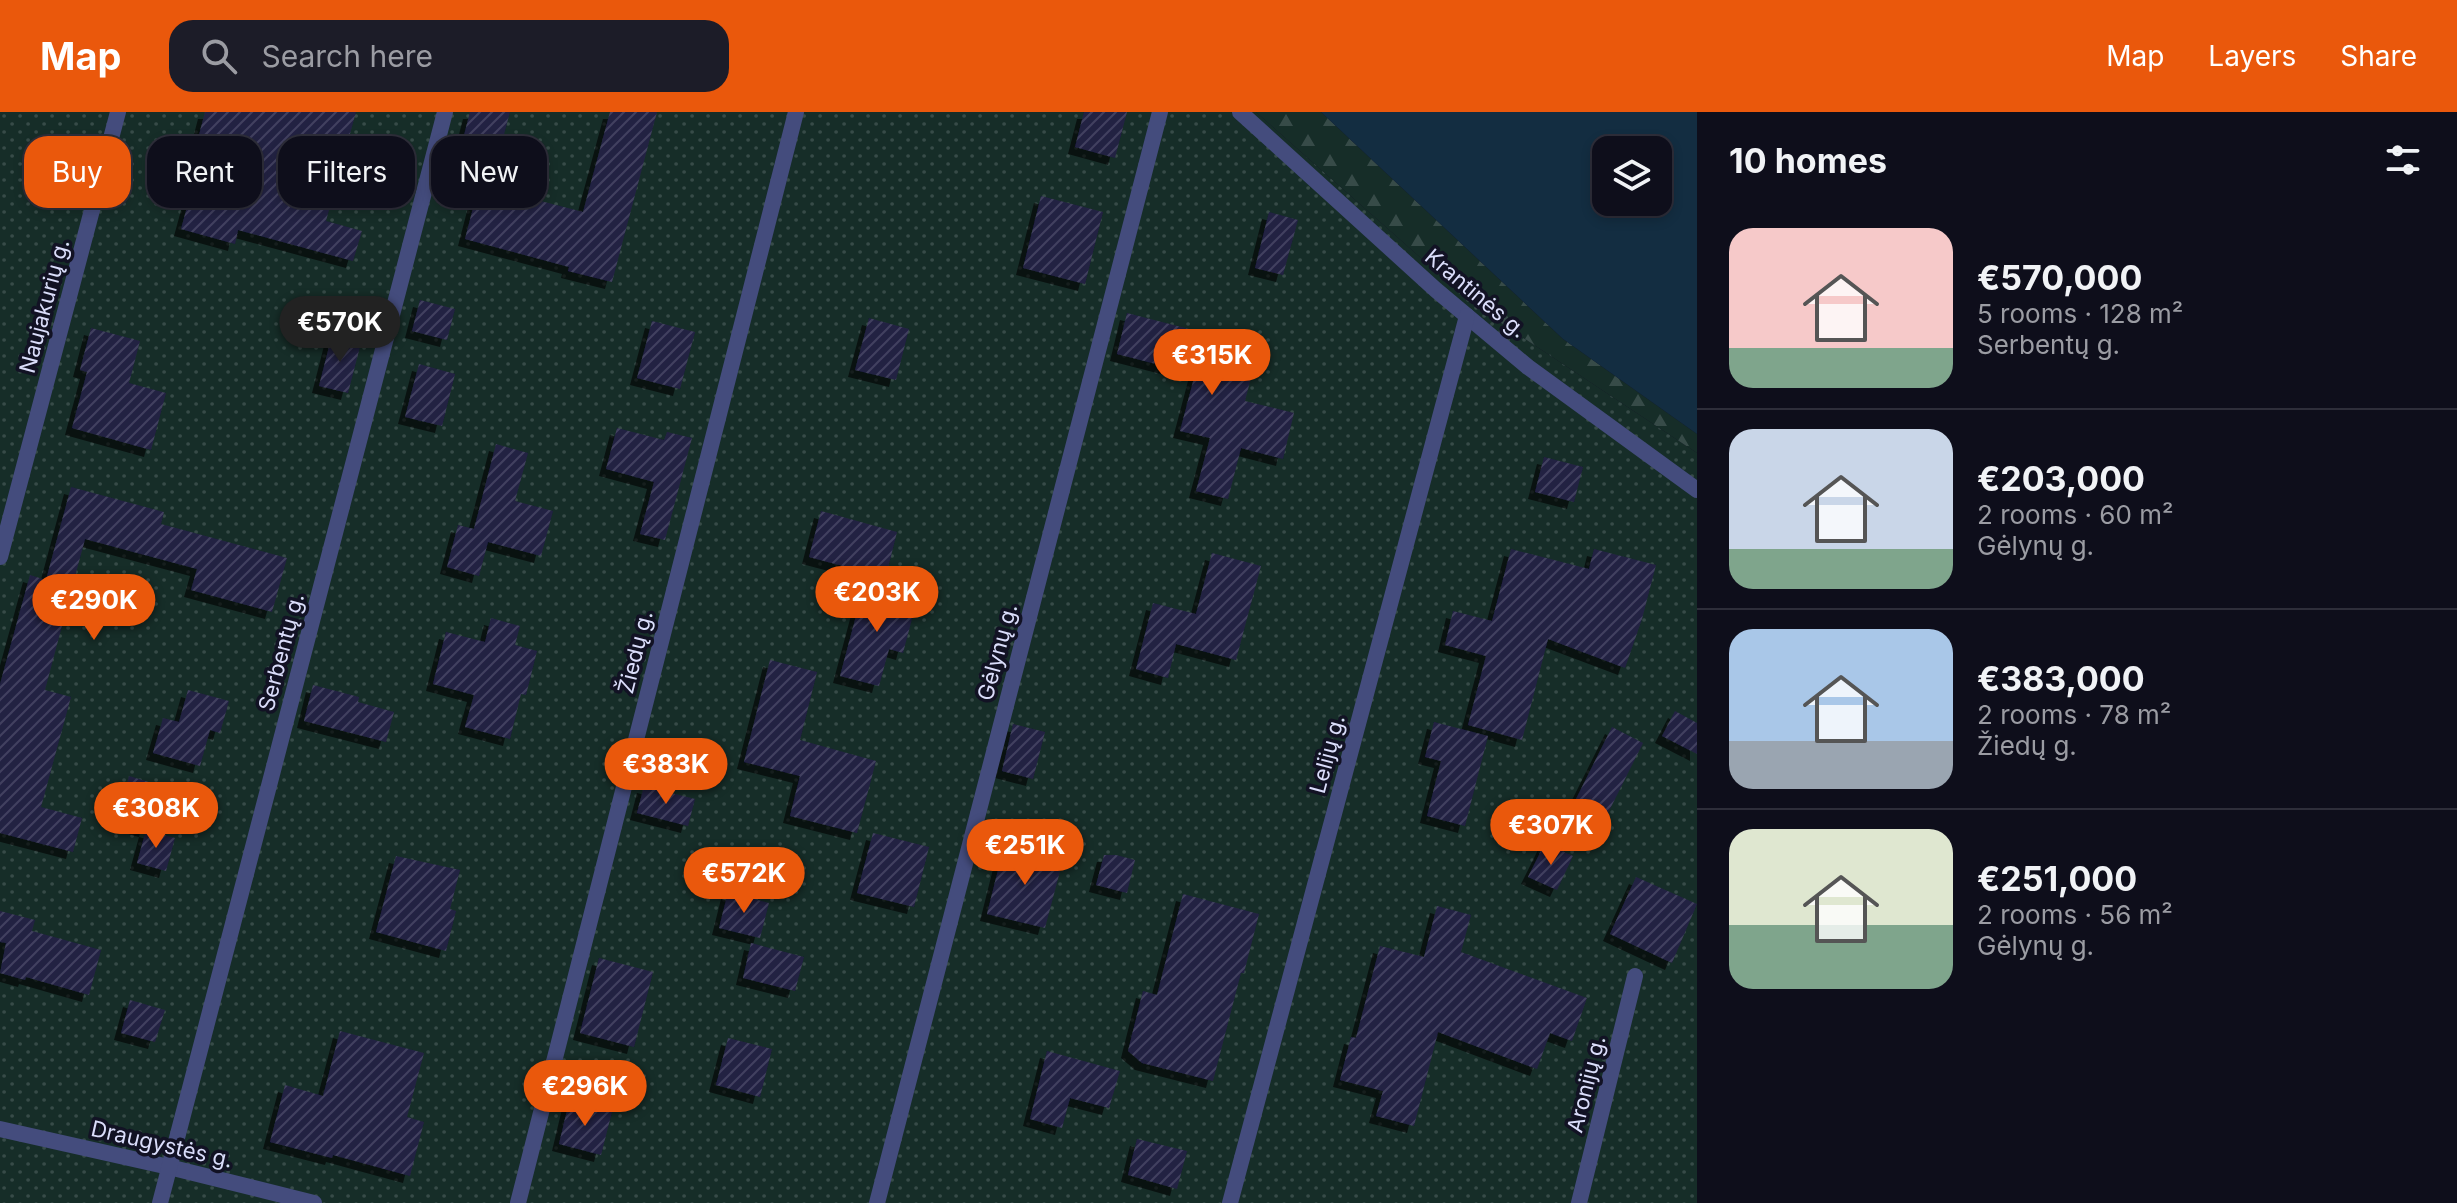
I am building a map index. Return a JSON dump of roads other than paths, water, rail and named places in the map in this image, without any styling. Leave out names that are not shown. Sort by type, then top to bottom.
[{"type":"street","name":"Naujakurių g.","points":[[0,557],[118,112]]},
{"type":"street","name":"Serbentų g.","points":[[160,1203],[445,112]]},
{"type":"street","name":"Žiedų g.","points":[[518,1203],[796,112]]},
{"type":"street","name":"Gėlynų g.","points":[[877,1203],[1160,112]]},
{"type":"street","name":"Krantinės g.","points":[[1240,112],[1436,290],[1528,367],[1697,490]]},
{"type":"street","name":"Lelijų g.","points":[[1230,1203],[1467,316]]},
{"type":"street","name":"Aronijų g.","points":[[1579,1203],[1635,976]]},
{"type":"street","name":"Draugystės g.","points":[[0,1129],[314,1203]]},
{"type":"water","points":[[1321,112],[1697,112],[1697,434],[1563,339]]}]
